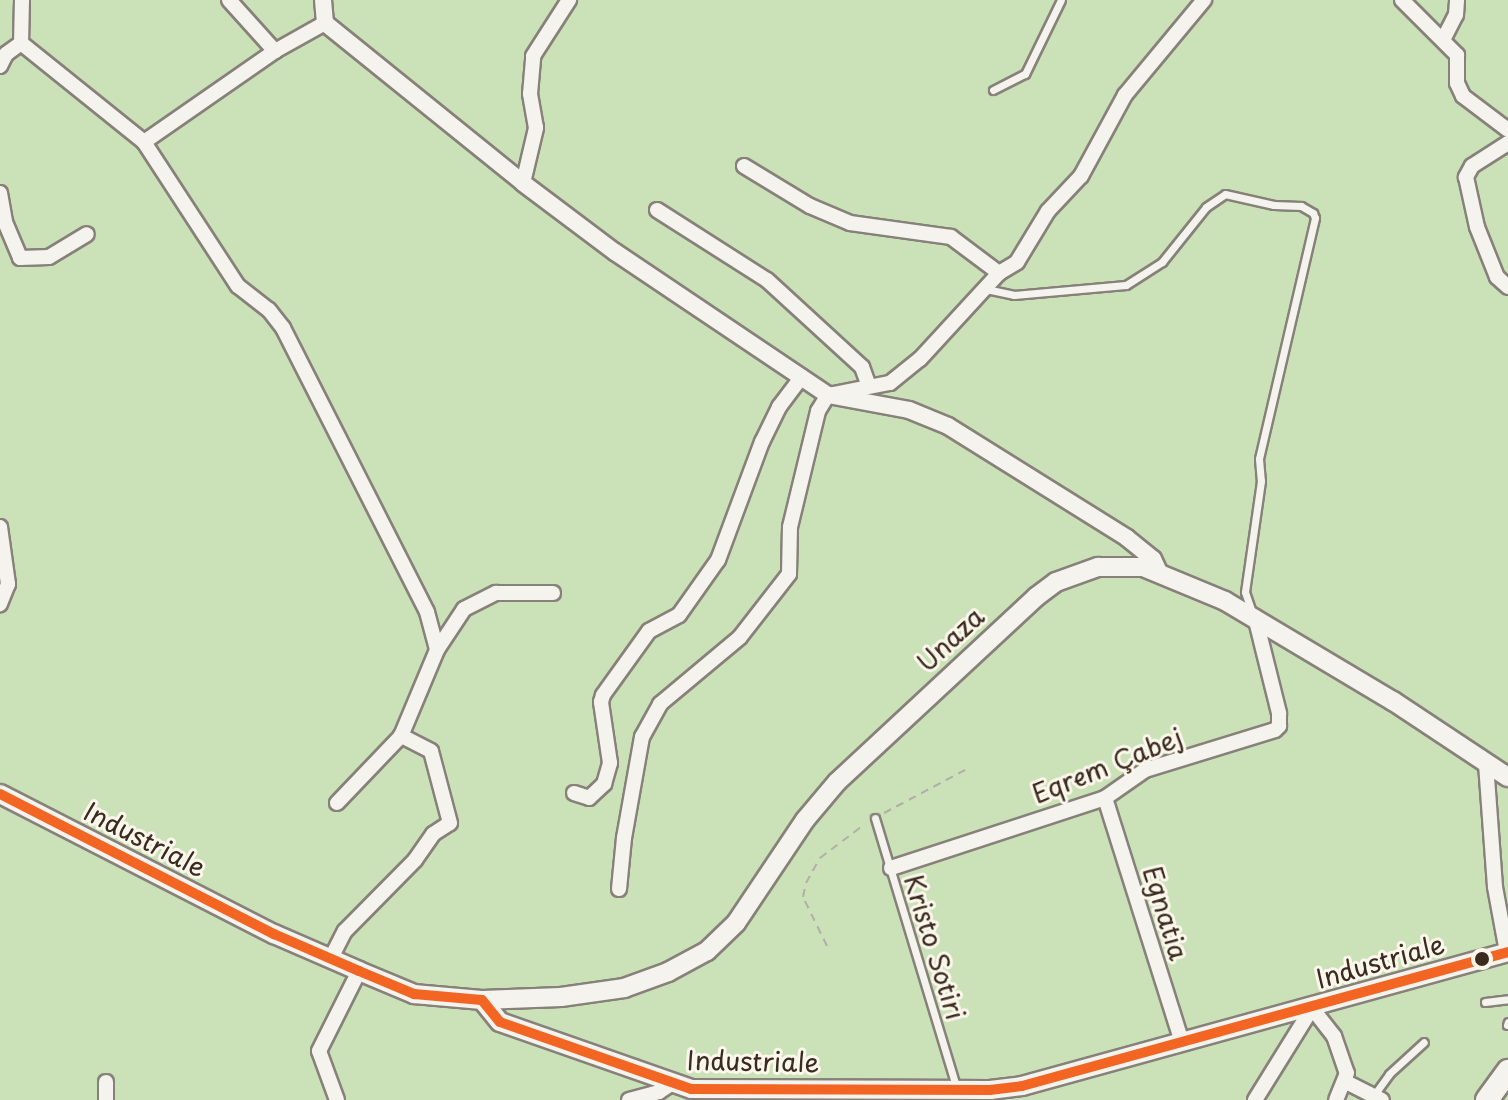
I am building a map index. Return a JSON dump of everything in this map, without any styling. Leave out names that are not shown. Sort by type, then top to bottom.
[{"type":"main road","name":"Unaza","points":[[482,1000],[561,997],[624,988],[668,972],[707,951],[736,923],[805,820],[837,782],[1027,604],[1056,582],[1098,567],[1122,565],[1159,572],[1255,617],[1508,776]]},
{"type":"main road","name":"Industriale","points":[[0,794],[274,934],[359,971],[414,994],[482,1000],[500,1022],[691,1094],[837,1094],[1022,1086],[1507,952]]},
{"type":"main road","points":[[1487,1100],[1508,1071]]},
{"type":"street","points":[[21,43],[22,0]]},
{"type":"street","points":[[229,0],[275,51]]},
{"type":"street","points":[[523,183],[536,128],[530,94],[533,56],[569,0]]},
{"type":"street","points":[[619,889],[624,838],[642,737],[660,704],[740,637],[789,574],[790,527],[818,411],[828,395],[890,383],[920,359],[999,273],[1017,262],[1028,249],[1048,211],[1081,176],[1125,95],[1204,0]]},
{"type":"street","points":[[1402,0],[1457,55],[1457,83],[1463,96],[1508,130]]},
{"type":"street","points":[[1443,40],[1456,15],[1457,0]]},
{"type":"street","points":[[144,142],[275,51],[327,7],[523,183],[615,252],[828,395],[909,410],[948,426],[1127,538],[1153,559],[1159,572]]},
{"type":"street","points":[[0,66],[6,54],[21,43]]},
{"type":"street","points":[[21,43],[144,142],[238,286],[269,310],[296,350],[427,612],[437,650]]},
{"type":"street","points":[[1504,278],[1477,227],[1466,177],[1472,166],[1508,143]]},
{"type":"street","points":[[744,166],[810,206],[850,223],[951,237],[999,273]]},
{"type":"street","points":[[0,193],[5,222],[20,258],[49,257],[87,234]]},
{"type":"street","points":[[657,210],[767,280],[862,367],[869,386]]},
{"type":"street","points":[[574,793],[589,798],[604,784],[610,763],[601,702],[603,695],[649,631],[679,615],[718,560],[762,442],[779,407],[802,377]]},
{"type":"street","points":[[0,527],[8,584],[0,604]]},
{"type":"street","points":[[337,803],[401,736],[437,650],[464,609],[496,593],[553,593]]},
{"type":"street","name":"Eqrem Çabej","points":[[891,868],[1105,798],[1145,770],[1279,726],[1255,617]]},
{"type":"street","points":[[331,958],[345,931],[415,860],[433,834],[450,823],[431,751],[401,736]]},
{"type":"street","points":[[1486,764],[1495,887],[1507,952]]},
{"type":"street","name":"Egnatia","points":[[1105,798],[1182,1042]]},
{"type":"street","points":[[337,1100],[319,1051],[359,971]]},
{"type":"street","points":[[1255,1100],[1312,1008],[1334,1036],[1347,1073],[1346,1082],[1336,1100]]},
{"type":"street","points":[[106,1082],[106,1100]]},
{"type":"street","points":[[1346,1082],[1378,1097]]},
{"type":"street","points":[[629,1100],[659,1092],[671,1084]]},
{"type":"lane","points":[[993,90],[1025,74],[1061,0]]},
{"type":"lane","points":[[984,288],[998,294],[1014,295],[1126,285],[1162,262],[1206,207],[1225,194],[1274,205],[1301,206],[1313,213],[1315,218],[1259,459],[1261,481],[1245,592],[1255,617]]},
{"type":"lane","name":"Kristo Sotiri","points":[[875,818],[956,1089]]},
{"type":"lane","points":[[1485,1002],[1508,999]]},
{"type":"lane","points":[[1378,1097],[1389,1074],[1424,1042]]},
{"type":"path","points":[[827,946],[803,897],[806,883],[820,858],[836,843],[875,818],[965,770]]},
{"type":"green space","points":[[0,0],[1508,0],[1508,1100],[0,1100]]},
{"type":"transit line","points":[[0,794],[274,934],[359,971],[414,994],[482,1000],[500,1022],[691,1089],[990,1090],[1022,1086],[1508,952]]}]
